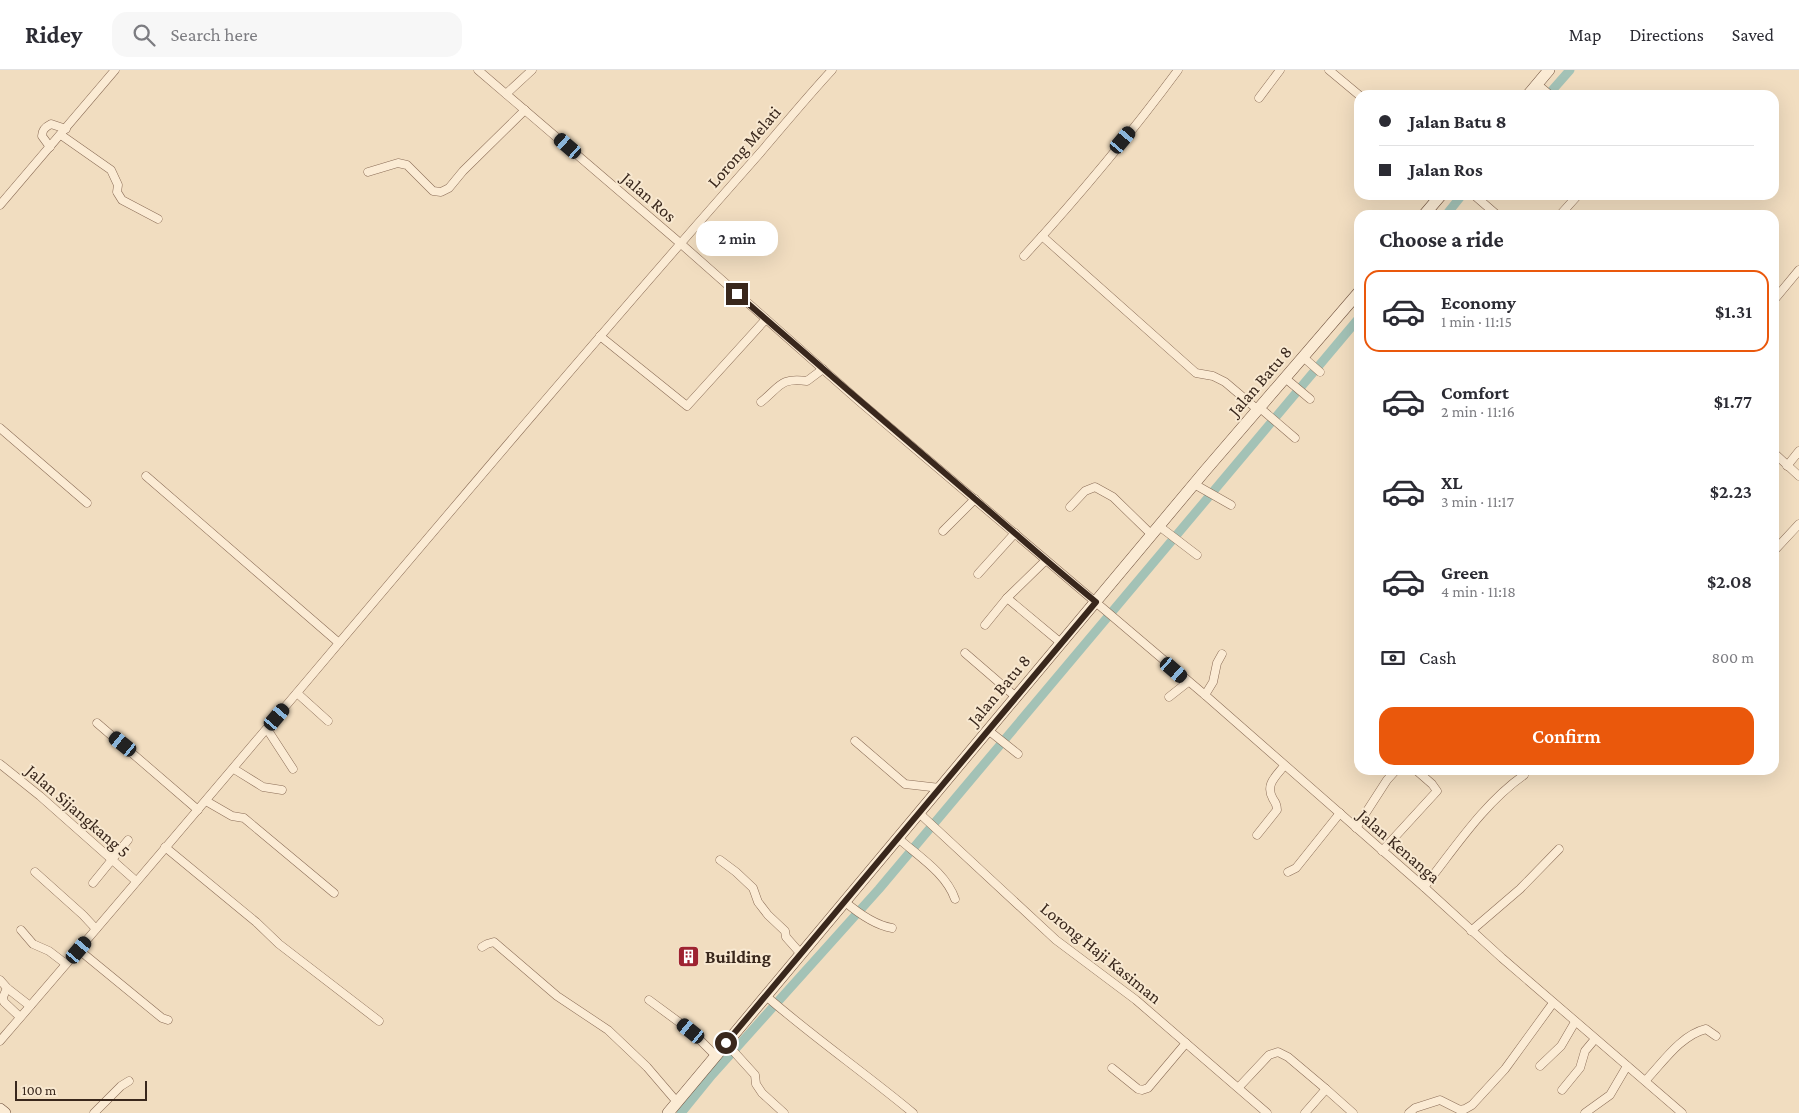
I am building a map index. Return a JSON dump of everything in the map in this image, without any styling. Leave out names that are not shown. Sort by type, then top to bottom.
[{"type":"street","points":[[0,205],[115,70]]},
{"type":"street","name":"Jalan Ros","points":[[478,70],[680,243],[822,369],[1015,533],[1045,561],[1098,604]]},
{"type":"street","points":[[506,94],[532,70]]},
{"type":"street","name":"Lorong Melati","points":[[0,1041],[234,769],[600,336],[832,70]]},
{"type":"street","points":[[1024,256],[1148,111],[1178,70]]},
{"type":"street","points":[[1258,98],[1280,70]]},
{"type":"street","points":[[1329,70],[1354,91]]},
{"type":"street","points":[[1544,90],[1550,70]]},
{"type":"street","points":[[368,172],[398,163],[407,165],[433,191],[441,192],[449,188],[463,171],[525,110]]},
{"type":"street","points":[[50,147],[42,136],[42,131],[51,124],[56,125],[111,170],[118,185],[117,192],[122,200],[158,219]]},
{"type":"street","points":[[1428,210],[1437,200]]},
{"type":"street","points":[[1480,200],[1491,210]]},
{"type":"street","points":[[1564,210],[1574,200]]},
{"type":"street","points":[[1042,236],[1196,373],[1213,376],[1225,382],[1295,438]]},
{"type":"street","points":[[1779,294],[1799,270]]},
{"type":"street","name":"Jalan Batu 8","points":[[674,1110],[716,1056],[769,999],[801,954],[844,901],[902,842],[923,816],[940,788],[992,734],[1016,697],[1061,643],[1098,604],[1152,535],[1163,528],[1198,487],[1259,409],[1289,381],[1303,358],[1354,298]]},
{"type":"street","points":[[600,336],[687,406],[766,319]]},
{"type":"street","points":[[1303,358],[1320,372]]},
{"type":"street","points":[[761,402],[783,382],[791,380],[807,381],[822,369]]},
{"type":"street","points":[[1289,381],[1310,399]]},
{"type":"street","points":[[0,428],[87,503]]},
{"type":"street","points":[[1787,466],[1799,451]]},
{"type":"street","points":[[1779,458],[1799,476]]},
{"type":"street","points":[[146,476],[339,643]]},
{"type":"street","points":[[1070,507],[1085,491],[1095,487],[1113,497],[1152,535]]},
{"type":"street","points":[[1198,487],[1231,505]]},
{"type":"street","points":[[943,531],[975,499]]},
{"type":"street","points":[[1779,546],[1799,524]]},
{"type":"street","points":[[1163,528],[1197,555]]},
{"type":"street","points":[[978,574],[1015,533]]},
{"type":"street","points":[[985,625],[1007,598],[1045,561]]},
{"type":"street","points":[[1007,598],[1061,643]]},
{"type":"street","name":"Jalan Kenanga","points":[[1098,604],[1340,813],[1553,1003],[1646,1080],[1678,1112]]},
{"type":"street","points":[[965,653],[1016,697]]},
{"type":"street","points":[[1205,695],[1214,682],[1217,663],[1222,654]]},
{"type":"street","points":[[1169,697],[1188,682]]},
{"type":"street","points":[[297,693],[328,721]]},
{"type":"street","points":[[98,723],[198,810]]},
{"type":"street","points":[[267,729],[293,769]]},
{"type":"street","points":[[992,734],[1018,754]]},
{"type":"street","points":[[855,741],[905,784],[940,788]]},
{"type":"street","name":"Jalan Sijangkang 5","points":[[0,764],[40,796],[136,882]]},
{"type":"street","points":[[1257,835],[1278,810],[1269,792],[1269,787],[1284,766]]},
{"type":"street","points":[[234,769],[263,787],[282,790]]},
{"type":"street","points":[[1356,828],[1392,775]]},
{"type":"street","points":[[1382,851],[1437,791],[1422,775]]},
{"type":"street","points":[[1424,888],[1490,803],[1524,775]]},
{"type":"street","points":[[206,801],[232,816],[244,818],[334,893]]},
{"type":"street","points":[[1288,872],[1296,868],[1340,813]]},
{"type":"street","name":"Lorong Haji Kasiman","points":[[923,816],[1056,940],[1136,1000],[1267,1113]]},
{"type":"street","points":[[93,883],[128,840]]},
{"type":"street","points":[[902,842],[916,852],[950,887],[955,899]]},
{"type":"street","points":[[165,848],[256,922],[279,944],[379,1021]]},
{"type":"street","points":[[1471,931],[1520,889],[1559,849]]},
{"type":"street","points":[[720,860],[753,888],[758,902],[763,909],[785,930],[786,937],[801,954]]},
{"type":"street","points":[[34,872],[83,915],[96,930]]},
{"type":"street","points":[[844,901],[861,915],[892,928]]},
{"type":"street","points":[[20,930],[33,944],[49,951],[66,964]]},
{"type":"street","points":[[482,947],[494,942],[557,996],[608,1030],[647,1067],[674,1110]]},
{"type":"street","points":[[79,950],[162,1018],[168,1020]]},
{"type":"street","points":[[0,980],[30,1006]]},
{"type":"street","points":[[7,988],[3,997],[4,1002],[20,1017]]},
{"type":"street","points":[[769,999],[913,1113]]},
{"type":"street","points":[[649,1000],[691,1031],[716,1056]]},
{"type":"street","points":[[1409,1113],[1415,1108],[1440,1100],[1460,1110],[1465,1110],[1472,1105],[1505,1069],[1553,1003]]},
{"type":"street","points":[[1540,1066],[1561,1046],[1575,1022]]},
{"type":"street","points":[[1646,1080],[1687,1038],[1698,1031],[1706,1030],[1716,1036]]},
{"type":"street","points":[[1562,1090],[1580,1068],[1585,1051],[1595,1039]]},
{"type":"street","points":[[1112,1068],[1138,1089],[1148,1088],[1186,1043]]},
{"type":"street","points":[[728,1045],[755,1076],[756,1084],[762,1093],[784,1113]]},
{"type":"street","points":[[1239,1087],[1269,1055],[1278,1052],[1288,1057],[1353,1113]]},
{"type":"street","points":[[1585,1113],[1610,1095],[1627,1066]]},
{"type":"street","points":[[94,1113],[121,1086],[129,1081]]},
{"type":"street","points":[[1305,1113],[1326,1089]]},
{"type":"street","points":[[0,1109],[5,1113]]},
{"type":"waterway","points":[[1552,90],[1570,70]]},
{"type":"waterway","points":[[1450,210],[1458,200]]},
{"type":"waterway","points":[[681,1113],[712,1075],[879,889],[1354,324]]},
{"type":"place","name":"Building","points":[[689,957]]},
{"type":"route","points":[[726,1043],[1096,602],[1045,561],[1015,533],[860,402],[737,294]]}]
